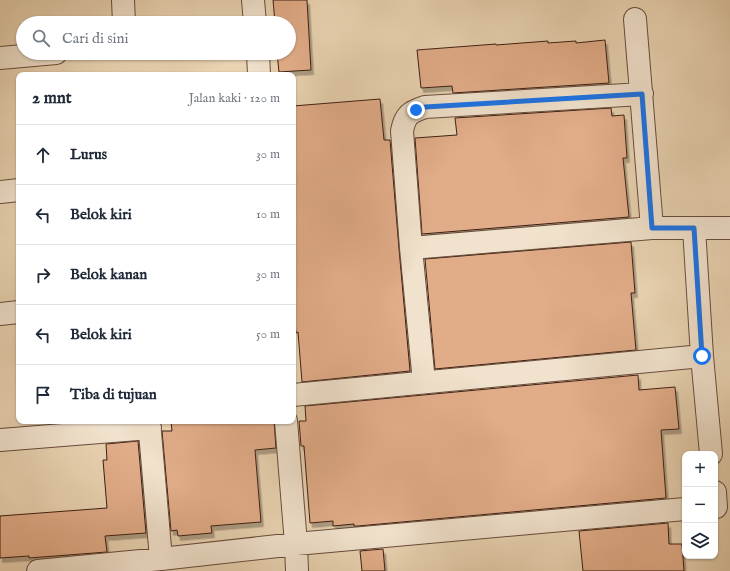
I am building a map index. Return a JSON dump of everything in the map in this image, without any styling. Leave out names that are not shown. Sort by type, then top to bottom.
[{"type":"street","points":[[123,0],[124,16]]},
{"type":"street","points":[[253,0],[254,16]]},
{"type":"street","points":[[635,19],[652,228]]},
{"type":"street","points":[[0,58],[16,57]]},
{"type":"street","points":[[258,60],[259,72]]},
{"type":"street","points":[[424,382],[411,248],[402,131],[404,122],[408,115],[425,107],[642,94]]},
{"type":"street","points":[[0,192],[16,190]]},
{"type":"street","points":[[411,248],[652,228],[730,228]]},
{"type":"street","points":[[694,228],[702,356],[711,451]]},
{"type":"street","points":[[0,314],[16,312]]},
{"type":"street","points":[[296,395],[702,356]]},
{"type":"street","points":[[0,440],[150,424],[161,559]]},
{"type":"street","points":[[286,424],[297,571]]},
{"type":"street","points":[[38,571],[296,544],[682,510]]},
{"type":"building","points":[[273,0],[307,0],[311,70],[279,72],[278,60],[296,60],[296,16],[274,16]]},
{"type":"building","points":[[605,40],[609,83],[453,93],[452,86],[421,88],[417,50],[548,41],[548,43],[576,41],[576,43]]},
{"type":"building","points":[[380,99],[384,140],[390,140],[410,371],[302,382],[298,332],[296,333],[296,106]]},
{"type":"building","points":[[611,108],[612,116],[624,115],[627,158],[623,158],[629,217],[422,234],[415,138],[457,135],[455,118]]},
{"type":"building","points":[[631,242],[635,293],[631,293],[636,350],[435,369],[425,259]]},
{"type":"building","points":[[638,375],[639,390],[675,387],[679,429],[661,430],[666,498],[358,526],[354,526],[354,524],[333,526],[333,521],[310,523],[304,446],[301,446],[299,421],[306,421],[305,406]]},
{"type":"building","points":[[171,424],[274,424],[276,448],[255,450],[261,522],[211,526],[212,533],[178,536],[177,530],[171,531],[162,431],[172,431]]},
{"type":"building","points":[[138,441],[146,533],[105,536],[107,552],[29,558],[29,556],[0,558],[0,516],[107,508],[103,460],[107,460],[106,444]]},
{"type":"building","points":[[668,523],[669,544],[682,544],[684,571],[583,571],[579,531]]},
{"type":"building","points":[[383,549],[385,571],[362,571],[360,551]]},
{"type":"route","points":[[416,110],[425,107],[642,94],[652,228],[694,228],[702,356]]}]
